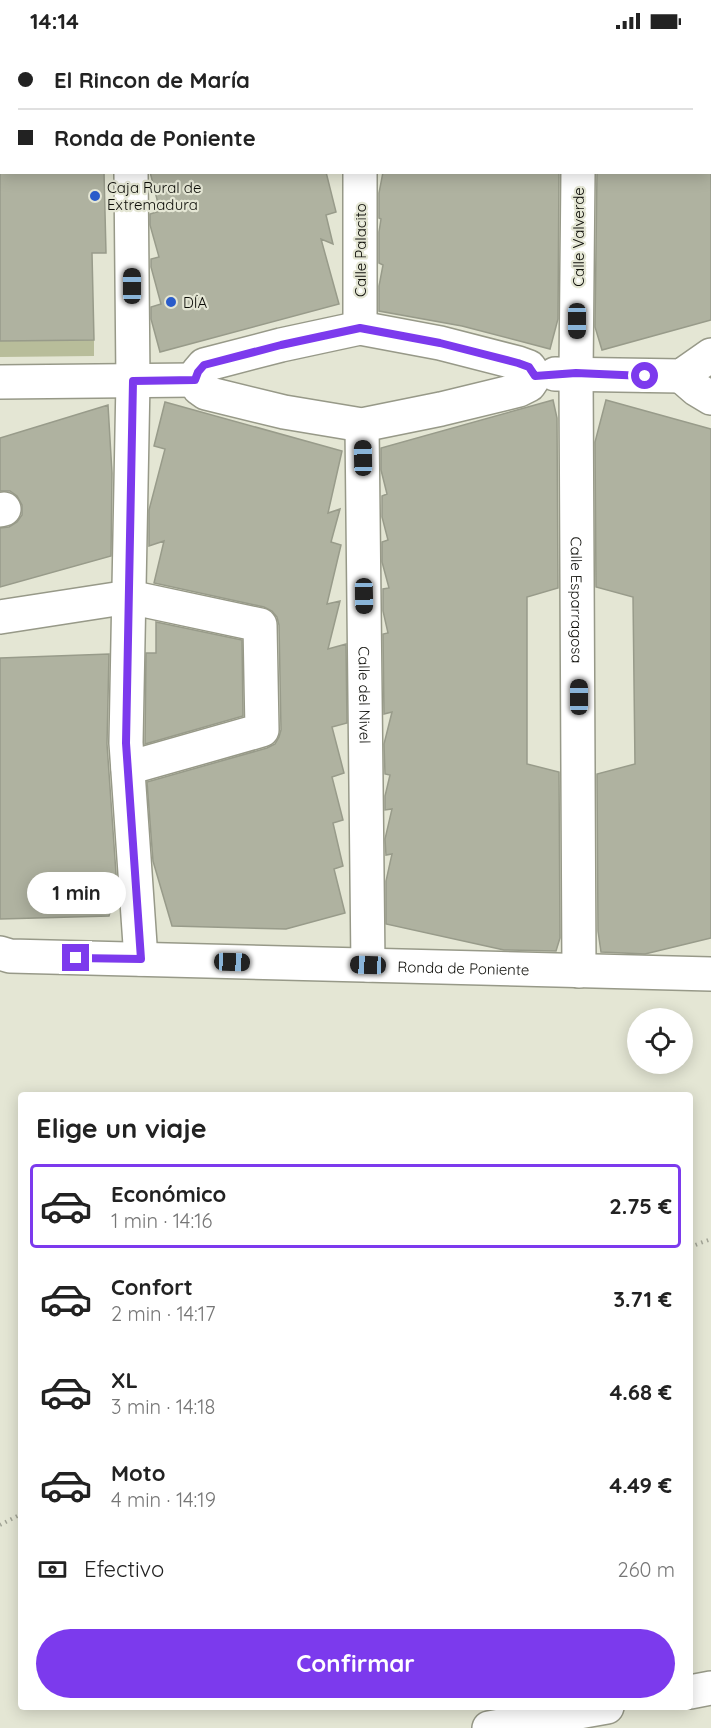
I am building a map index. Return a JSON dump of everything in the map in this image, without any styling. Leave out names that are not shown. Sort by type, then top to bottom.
[{"type":"street","points":[[132,174],[133,381],[126,743],[141,959]]},
{"type":"street","name":"Calle Palacito","points":[[360,174],[360,328]]},
{"type":"street","name":"Calle Valverde","points":[[576,373],[578,174]]},
{"type":"street","points":[[360,328],[440,343],[518,363],[529,367],[535,376],[529,385],[519,390],[441,410],[362,425],[284,412],[206,393],[199,388],[195,380],[204,365],[360,328]]},
{"type":"street","points":[[535,376],[576,373],[609,376],[681,376],[711,355]]},
{"type":"street","name":"Calle Esparragosa","points":[[576,373],[579,971]]},
{"type":"street","points":[[681,376],[711,398]]},
{"type":"street","points":[[0,382],[195,380]]},
{"type":"street","name":"Calle del Nivel","points":[[362,425],[368,965]]},
{"type":"street","points":[[0,617],[129,597],[260,625],[262,730],[128,768]]},
{"type":"street","name":"Ronda de Poniente","points":[[0,953],[10,956],[711,975]]},
{"type":"street","points":[[693,1691],[711,1688]]},
{"type":"street","points":[[489,1728],[590,1710]]},
{"type":"path","points":[[693,1246],[711,1239]]},
{"type":"path","points":[[0,1525],[18,1516]]},
{"type":"green space","points":[[94,340],[94,356],[0,357],[0,341]]},
{"type":"building","points":[[0,174],[104,174],[106,253],[92,253],[94,340],[0,341]]},
{"type":"building","points":[[151,174],[326,174],[336,212],[326,215],[333,244],[321,239],[339,304],[160,352],[151,319],[151,307],[161,304],[151,267],[151,259],[159,257],[150,225],[150,214],[160,211]]},
{"type":"building","points":[[383,174],[559,174],[558,319],[550,349],[462,326],[379,311],[379,286],[383,265],[379,263],[381,219],[379,218],[379,193]]},
{"type":"building","points":[[597,174],[711,174],[711,320],[602,350],[595,327]]},
{"type":"building","points":[[553,400],[557,418],[558,588],[527,597],[527,764],[559,772],[560,938],[556,951],[504,950],[386,924],[386,881],[392,854],[386,855],[385,839],[392,809],[385,810],[385,796],[390,775],[385,774],[384,744],[392,712],[384,714],[383,634],[388,633],[383,611],[383,589],[389,588],[382,562],[382,542],[388,540],[382,517],[382,496],[387,494],[381,470],[381,448]]},
{"type":"building","points":[[606,400],[711,429],[711,938],[645,954],[601,952],[598,931],[597,774],[635,764],[633,597],[596,587],[595,442]]},
{"type":"building","points":[[165,402],[342,451],[328,513],[340,509],[331,542],[341,545],[327,604],[340,601],[328,649],[346,644],[347,723],[332,727],[344,773],[332,777],[343,820],[333,823],[343,866],[334,869],[345,913],[286,929],[172,926],[153,861],[147,782],[267,748],[275,744],[281,730],[279,625],[272,611],[264,607],[154,583],[164,541],[149,546],[149,510],[165,449],[154,446]]},
{"type":"building","points":[[108,405],[112,473],[111,556],[0,587],[0,528],[9,527],[17,522],[22,515],[22,505],[17,496],[10,491],[0,491],[0,438]]},
{"type":"building","points":[[156,622],[242,640],[243,716],[145,744],[146,653],[156,653]]},
{"type":"building","points":[[109,654],[107,744],[117,888],[109,916],[0,919],[0,658]]},
{"type":"place","name":"Caja Rural de Extremadura","points":[[95,196]]},
{"type":"place","name":"DÍA","points":[[171,302]]},
{"type":"route","points":[[76,958],[141,959],[126,743],[133,381],[195,380],[204,365],[360,328],[440,343],[518,363],[529,367],[535,376],[576,373],[645,376]]}]
